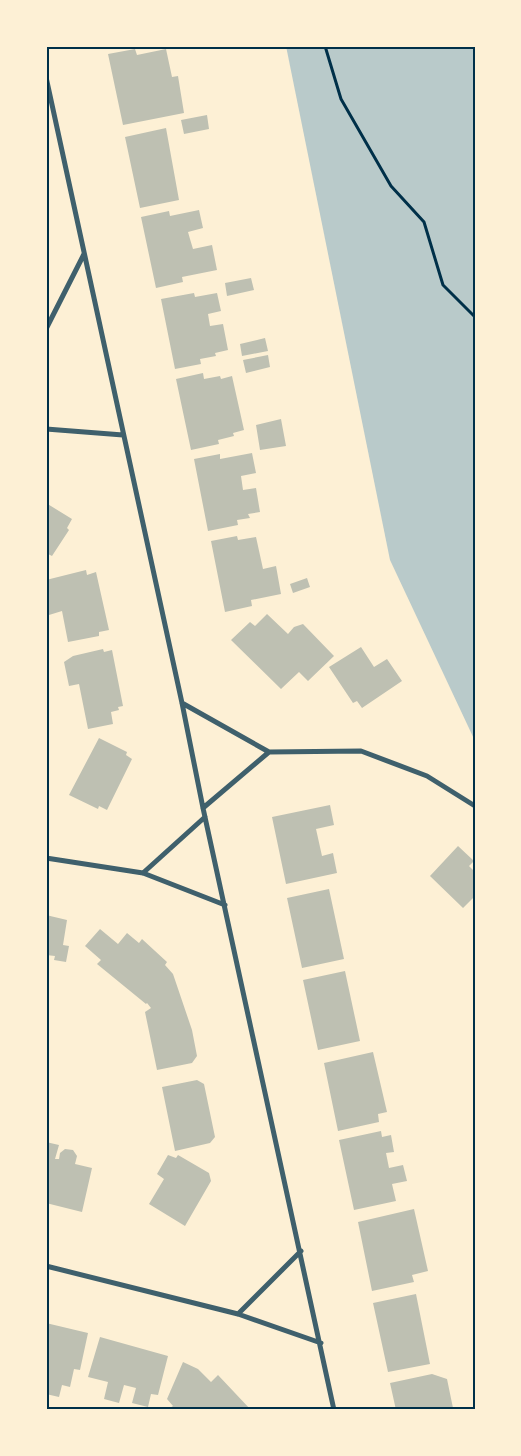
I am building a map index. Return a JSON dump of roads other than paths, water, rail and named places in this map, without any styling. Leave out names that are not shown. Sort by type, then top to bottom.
[{"type":"street","points":[[46,77],[334,1410]]},
{"type":"street","points":[[46,329],[84,254]]},
{"type":"street","points":[[46,428],[123,435]]},
{"type":"street","points":[[182,703],[268,752],[361,751],[427,776],[475,806]]},
{"type":"street","points":[[203,808],[268,752]]},
{"type":"street","points":[[143,873],[205,817]]},
{"type":"street","points":[[46,858],[143,873],[225,905]]},
{"type":"street","points":[[238,1314],[301,1251]]},
{"type":"street","points":[[46,1266],[238,1314],[321,1343]]}]
